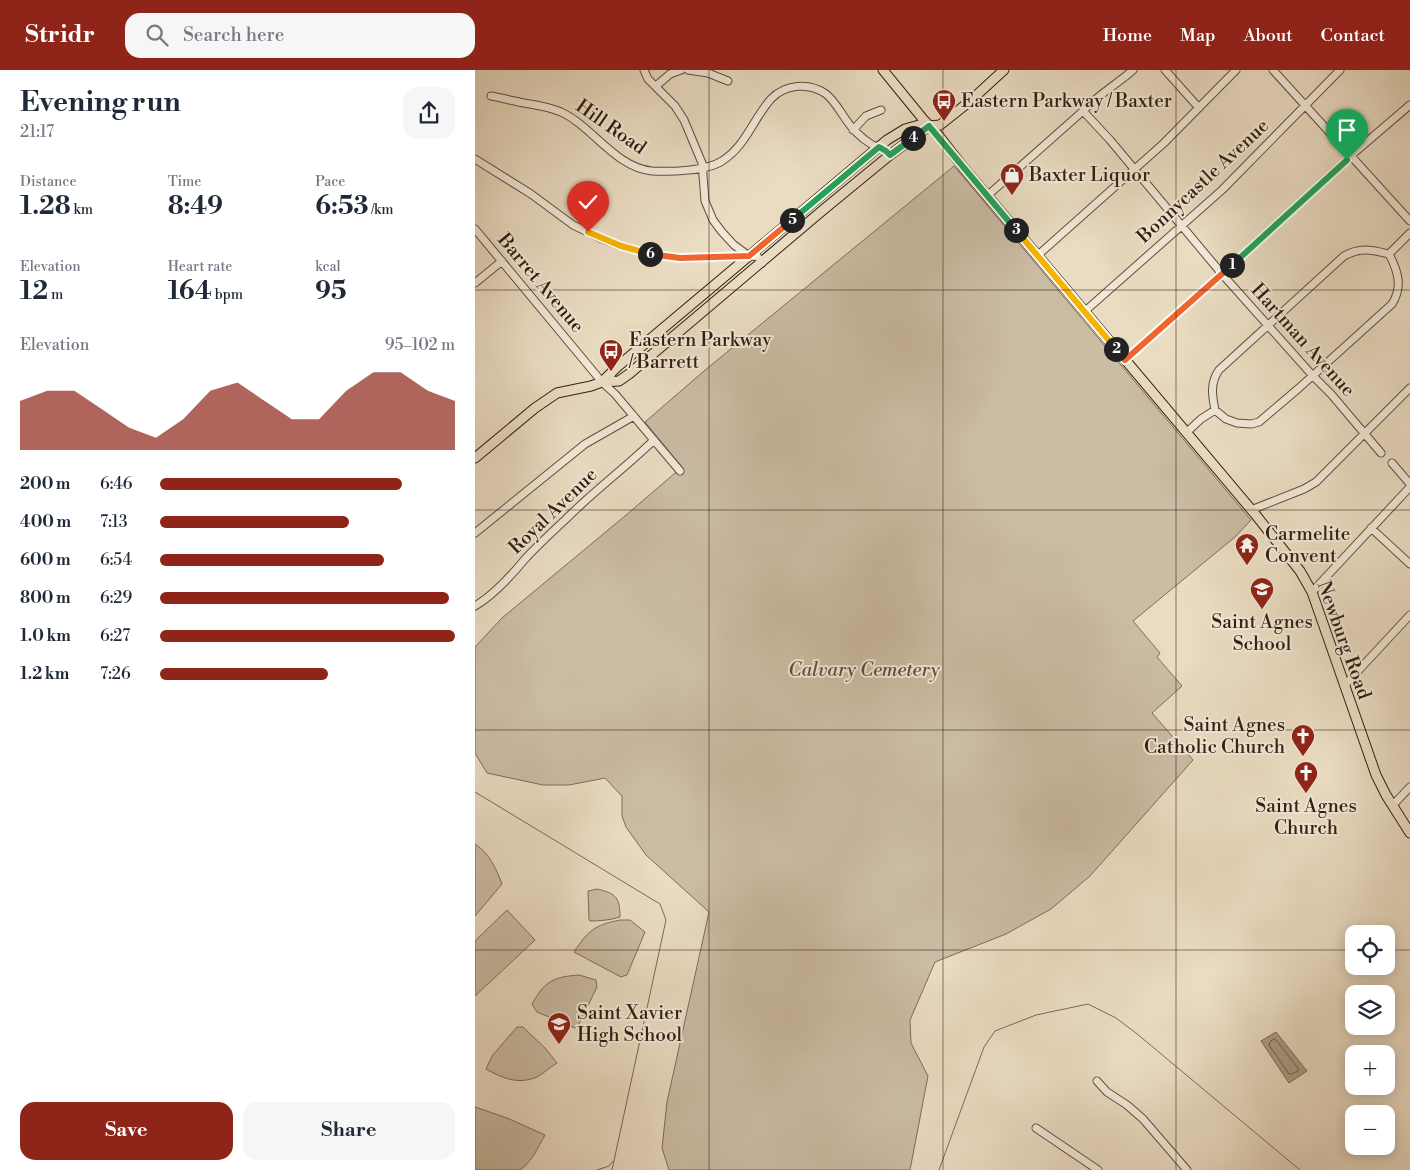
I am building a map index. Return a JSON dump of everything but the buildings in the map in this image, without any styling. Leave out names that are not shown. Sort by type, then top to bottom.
[{"type":"main road","name":"Newburg Road","points":[[883,70],[1291,559],[1312,592],[1376,775],[1410,833]]},
{"type":"main road","points":[[602,382],[617,367],[887,140],[905,129],[919,125],[940,125],[1005,70]]},
{"type":"main road","points":[[475,458],[557,393],[602,382],[619,381],[629,374],[890,155],[929,126]]},
{"type":"street","points":[[644,70],[649,79],[675,106],[684,120],[702,163],[703,190],[707,209],[715,224],[734,245],[749,256]]},
{"type":"street","points":[[657,86],[670,74],[681,70]]},
{"type":"street","points":[[688,70],[707,73],[728,81]]},
{"type":"street","points":[[987,196],[1091,102],[1133,70]]},
{"type":"street","points":[[1165,70],[1199,108]]},
{"type":"street","points":[[1038,256],[1164,144],[1236,70]]},
{"type":"street","points":[[1273,70],[1410,221]]},
{"type":"street","name":"Bonnycastle Avenue","points":[[1084,312],[1222,190],[1340,70]]},
{"type":"street","name":"Hill Road","points":[[491,96],[560,111],[583,126],[624,160],[644,170],[668,171],[703,168],[717,164],[727,158],[737,148],[772,98],[782,90],[806,86],[826,94],[853,130],[890,155]]},
{"type":"street","points":[[1125,360],[1410,105]]},
{"type":"street","points":[[853,130],[865,116],[881,110]]},
{"type":"street","name":"Hartman Avenue","points":[[1083,111],[1222,274],[1331,394],[1381,453]]},
{"type":"street","points":[[475,159],[531,194],[573,224],[600,238],[650,254],[680,258],[757,256],[762,263]]},
{"type":"street","name":"Barret Avenue","points":[[475,229],[602,382],[615,394],[680,471]]},
{"type":"street","points":[[1389,254],[1410,233]]},
{"type":"street","points":[[1366,249],[1389,254],[1394,263],[1399,280],[1398,292],[1392,304],[1267,416],[1255,424],[1233,422],[1219,415],[1215,410],[1212,388],[1216,374],[1267,325],[1344,256],[1366,249]]},
{"type":"street","points":[[475,284],[502,262]]},
{"type":"street","points":[[1251,510],[1317,482],[1410,388]]},
{"type":"street","points":[[1186,433],[1201,419],[1215,410]]},
{"type":"street","points":[[475,533],[585,444],[634,416]]},
{"type":"street","name":"Royal Avenue","points":[[475,606],[505,581],[588,498],[654,440]]},
{"type":"street","points":[[1312,592],[1410,486],[1391,463]]},
{"type":"street","points":[[1371,528],[1410,564]]},
{"type":"street","points":[[1344,686],[1410,615]]},
{"type":"street","points":[[1393,805],[1410,786]]},
{"type":"street","points":[[1097,1080],[1107,1092],[1127,1105],[1143,1119],[1187,1170]]},
{"type":"street","points":[[1036,1128],[1098,1170]]},
{"type":"green space","name":"Calvary Cemetery","points":[[954,166],[1251,520],[1235,537],[1133,621],[1160,653],[1157,657],[1182,686],[1152,713],[1193,760],[1090,876],[1051,909],[1006,934],[935,962],[910,1020],[911,1043],[928,1076],[910,1170],[669,1170],[662,1148],[667,1102],[709,912],[646,855],[626,827],[622,816],[622,796],[605,778],[569,785],[543,785],[487,773],[475,753],[475,647],[502,618],[682,467],[645,422],[704,371]]},
{"type":"green space","points":[[475,844],[491,861],[502,884],[475,916]]},
{"type":"green space","points":[[597,889],[609,892],[616,897],[620,917],[602,921],[589,920],[588,891]]},
{"type":"green space","points":[[507,910],[535,940],[475,996],[475,941]]},
{"type":"green space","points":[[620,920],[630,920],[645,932],[627,975],[621,977],[574,952],[583,939],[593,930],[604,924]]},
{"type":"green space","points":[[579,975],[596,980],[597,987],[578,1026],[575,1028],[537,1012],[532,1004],[546,985],[556,979]]},
{"type":"green space","points":[[517,1027],[523,1027],[546,1049],[557,1063],[537,1077],[523,1080],[510,1079],[486,1069],[492,1056]]},
{"type":"green space","points":[[475,1107],[507,1118],[545,1135],[524,1167],[520,1170],[475,1170]]},
{"type":"water","points":[[1276,1032],[1307,1071],[1289,1083],[1261,1041]]},
{"type":"waterway","points":[[475,792],[660,904],[666,920],[612,1170]]},
{"type":"waterway","points":[[939,1170],[984,1047],[995,1031],[1036,1015],[1088,1004],[1116,1018],[1136,1033],[1300,1170]]},
{"type":"waterway","points":[[597,1170],[609,1166],[613,1161]]},
{"type":"place","name":"Eastern Parkway / Baxter","points":[[944,122]]},
{"type":"place","name":"Baxter Liquor","points":[[1012,196]]},
{"type":"place","name":"Eastern Parkway / Barrett","points":[[611,372]]},
{"type":"place","name":"Carmelite Convent","points":[[1247,566]]},
{"type":"place","name":"Saint Agnes School","points":[[1262,610]]},
{"type":"place","name":"Saint Agnes Catholic Church","points":[[1303,757]]},
{"type":"place","name":"Saint Agnes Church","points":[[1306,794]]},
{"type":"place","name":"Saint Xavier High School","points":[[559,1045]]},
{"type":"route","points":[[588,232],[621,246],[650,254],[680,258],[749,256],[879,147],[890,155],[929,126],[1125,360],[1347,160]]}]
